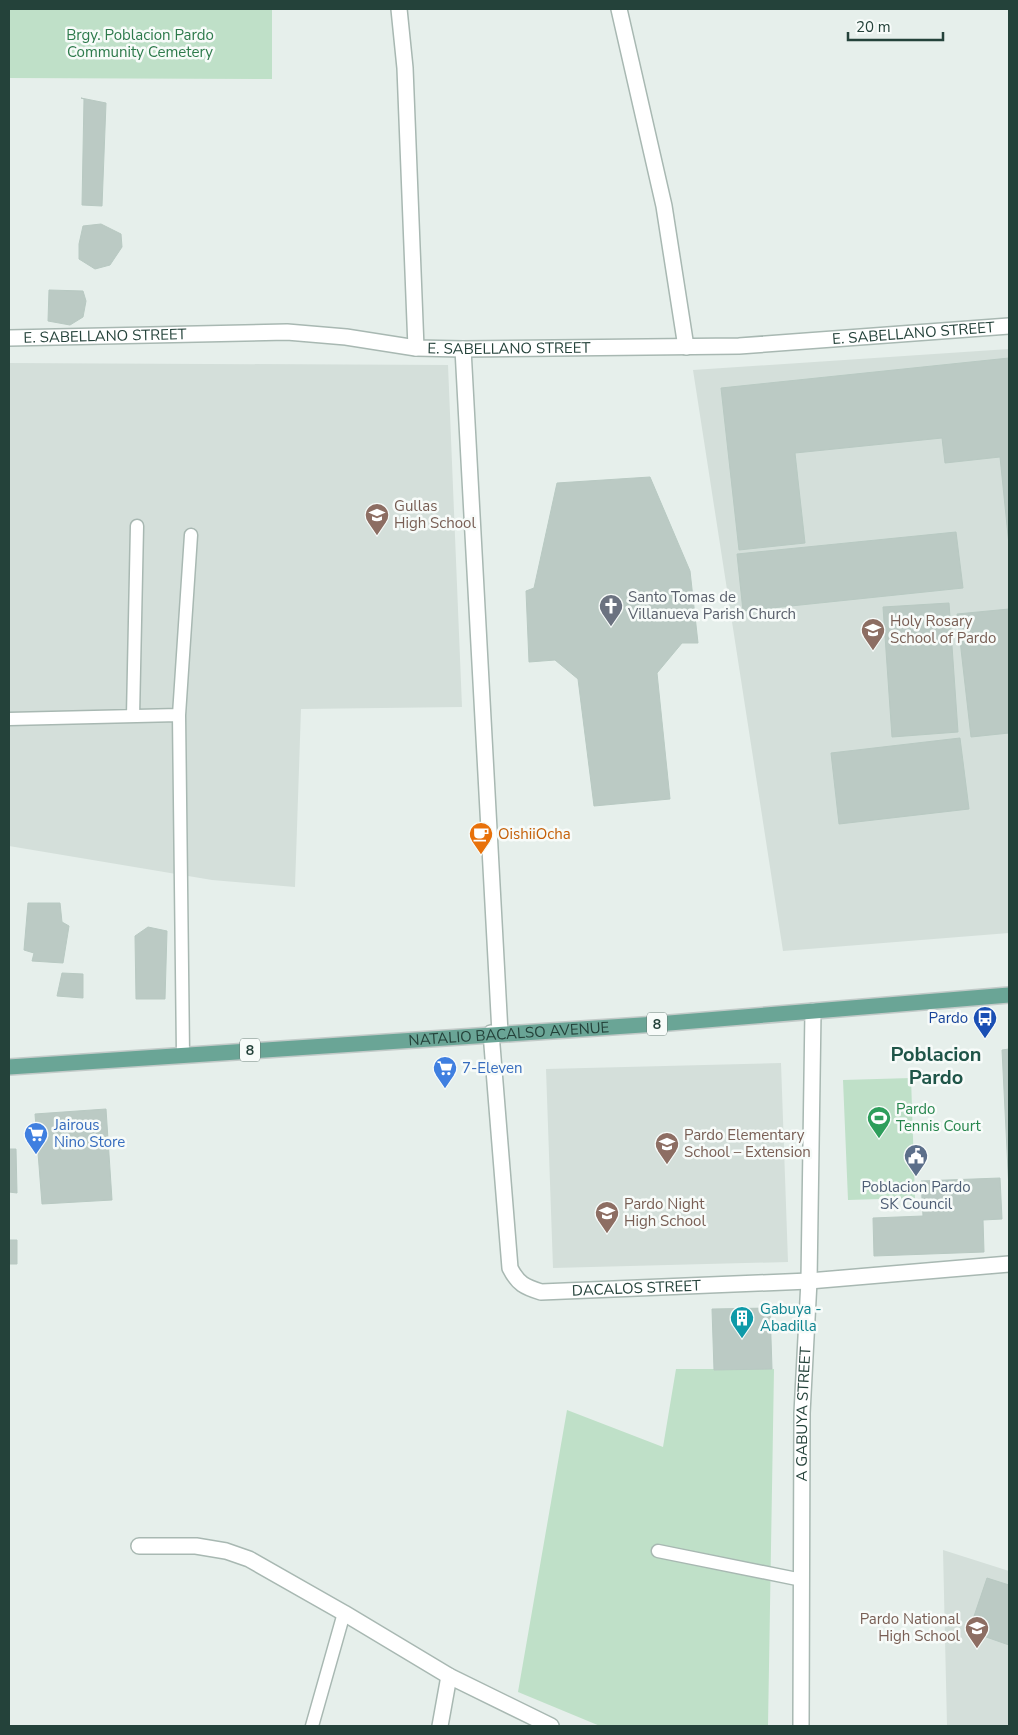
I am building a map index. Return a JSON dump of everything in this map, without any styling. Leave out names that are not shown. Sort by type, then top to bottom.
[{"type":"main road","name":"NATALIO BACALSO AVENUE","points":[[9,1066],[657,1024],[1009,995]]},
{"type":"street","points":[[400,9],[405,68],[416,348]]},
{"type":"street","points":[[619,9],[664,206],[686,347]]},
{"type":"street","name":"E. SABELLANO STREET","points":[[9,338],[287,332],[346,337],[416,348],[463,350],[739,346],[1009,326]]},
{"type":"street","name":"DACALOS STREET","points":[[463,350],[496,1033],[510,1268],[515,1278],[526,1288],[542,1292],[809,1281],[1009,1264]]},
{"type":"street","name":"A GABUYA STREET","points":[[801,1726],[802,1413],[809,1281],[813,1011]]},
{"type":"street","points":[[139,1546],[196,1546],[226,1551],[249,1559],[449,1676],[552,1726]]},
{"type":"street","points":[[440,1726],[449,1676]]},
{"type":"lane","points":[[133,716],[138,526]]},
{"type":"lane","points":[[183,1054],[179,715],[191,535]]},
{"type":"lane","points":[[9,718],[179,715]]},
{"type":"lane","points":[[658,1551],[802,1580]]},
{"type":"lane","points":[[312,1726],[344,1613]]},
{"type":"shaded area","name":"Holy Rosary School of Pardo","points":[[1009,349],[1009,933],[783,951],[693,370]]},
{"type":"shaded area","points":[[9,363],[448,365],[462,707],[301,709],[295,887],[212,880],[9,846]]},
{"type":"shaded area","name":"Pardo Elementary School – Extension","points":[[781,1063],[788,1262],[553,1268],[546,1069]]},
{"type":"shaded area","name":"Pardo National High School","points":[[943,1550],[1009,1571],[1009,1726],[947,1726]]},
{"type":"green space","name":"Brgy. Poblacion Pardo Community Cemetery","points":[[9,9],[272,9],[272,79],[9,78]]},
{"type":"green space","name":"Pardo Tennis Court","points":[[911,1078],[915,1198],[848,1200],[843,1080]]},
{"type":"green space","points":[[676,1369],[774,1369],[768,1726],[600,1726],[518,1692],[567,1410],[663,1447]]},
{"type":"building","points":[[81,98],[106,103],[102,206],[82,205],[84,99]]},
{"type":"building","points":[[101,224],[121,234],[122,247],[110,265],[95,269],[79,259],[79,244],[83,226]]},
{"type":"building","points":[[49,290],[83,291],[86,301],[83,317],[70,325],[48,321]]},
{"type":"building","points":[[1009,358],[1009,545],[1000,457],[945,463],[942,438],[795,453],[805,543],[739,550],[721,388]]},
{"type":"building","name":"Santo Tomas de Villanueva Parish Church","points":[[650,477],[690,571],[698,643],[682,643],[657,673],[670,799],[594,806],[578,679],[555,660],[529,662],[526,591],[534,588],[557,483]]},
{"type":"building","points":[[956,532],[963,588],[743,611],[737,554]]},
{"type":"building","points":[[949,603],[958,732],[892,737],[883,607]]},
{"type":"building","points":[[1009,609],[1009,733],[971,737],[957,614]]},
{"type":"building","points":[[960,738],[969,809],[839,824],[831,753]]},
{"type":"building","points":[[28,903],[60,903],[62,922],[69,926],[63,963],[32,961],[34,953],[24,950]]},
{"type":"building","points":[[148,927],[167,931],[165,999],[136,999],[135,936]]},
{"type":"building","points":[[62,973],[83,974],[83,998],[57,996]]},
{"type":"building","points":[[1009,1049],[1009,1190],[1002,1050]]},
{"type":"building","points":[[106,1109],[112,1200],[42,1204],[35,1114]]},
{"type":"building","points":[[9,1149],[16,1149],[17,1193],[9,1192]]},
{"type":"building","points":[[1000,1178],[1002,1219],[983,1220],[984,1252],[874,1256],[873,1218],[923,1216],[921,1181]]},
{"type":"building","points":[[9,1240],[17,1240],[17,1264],[9,1264]]},
{"type":"building","name":"Gabuya - Abadilla","points":[[770,1308],[772,1369],[714,1370],[712,1309]]},
{"type":"building","points":[[987,1578],[1009,1585],[1009,1645],[969,1631]]},
{"type":"place","name":"Gullas High School","points":[[377,536]]},
{"type":"place","name":"Santo Tomas de Villanueva Parish Church","points":[[611,627]]},
{"type":"place","name":"Holy Rosary School of Pardo","points":[[873,651]]},
{"type":"place","name":"OishiiOcha","points":[[481,855]]},
{"type":"place","name":"Pardo","points":[[985,1039]]},
{"type":"place","name":"7-Eleven","points":[[445,1089]]},
{"type":"place","name":"Pardo Tennis Court","points":[[879,1139]]},
{"type":"place","name":"Jairous Nino Store","points":[[36,1155]]},
{"type":"place","name":"Pardo Elementary School – Extension","points":[[667,1165]]},
{"type":"place","name":"Poblacion Pardo SK Council","points":[[916,1177]]},
{"type":"place","name":"Pardo Night High School","points":[[607,1234]]},
{"type":"place","name":"Gabuya - Abadilla","points":[[742,1339]]},
{"type":"place","name":"Pardo National High School","points":[[977,1649]]},
{"type":"district","name":"Poblacion Pardo","points":[[936,1066]]}]
